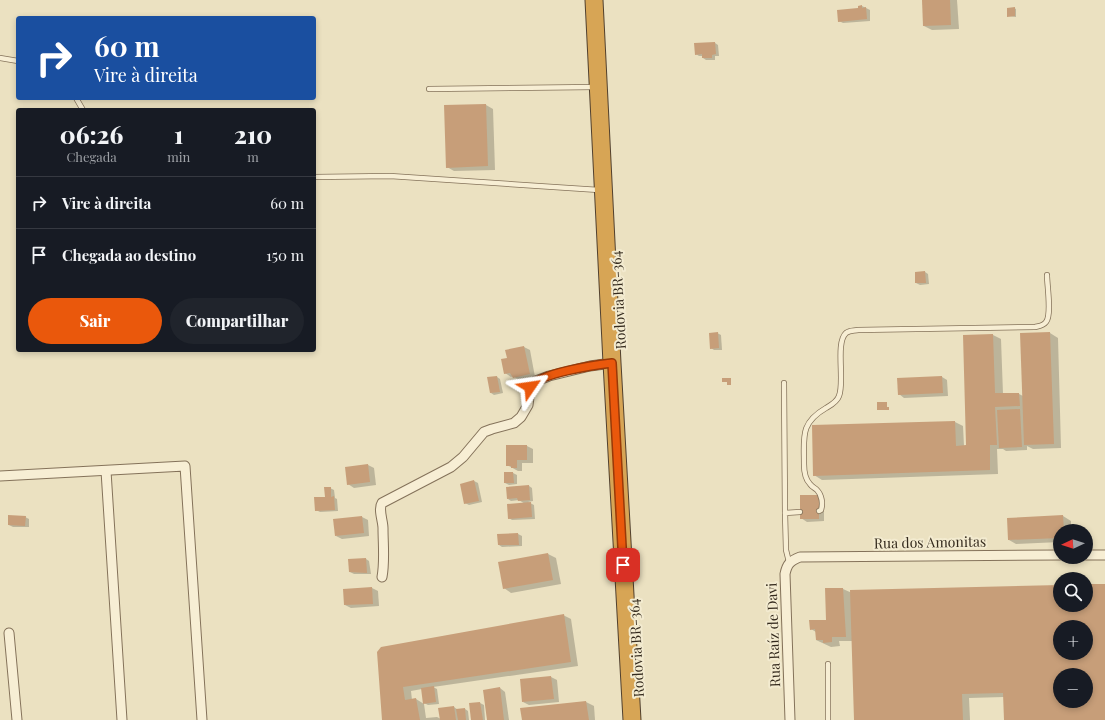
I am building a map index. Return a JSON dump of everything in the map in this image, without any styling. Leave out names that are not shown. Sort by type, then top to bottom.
[{"type":"highway","points":[[594,0],[597,87],[632,720]]},
{"type":"highway","name":"Rodovia BR-364","points":[[603,0],[639,720]]},
{"type":"street","points":[[382,577],[383,529],[380,507],[382,503],[451,467],[468,452],[484,432],[514,423],[521,417],[527,408],[530,388],[536,381],[549,376],[590,366],[612,363]]},
{"type":"street","points":[[0,476],[185,466],[202,720]]},
{"type":"street","points":[[106,471],[122,720]]},
{"type":"street","name":"Rua dos Amonitas","points":[[789,562],[800,557],[1053,555]]},
{"type":"street","points":[[1093,555],[1105,555]]},
{"type":"street","name":"Rua Raíz de Davi","points":[[789,562],[785,574],[790,720]]},
{"type":"street","points":[[9,633],[17,720]]},
{"type":"lane","points":[[0,58],[16,61]]},
{"type":"lane","points":[[429,89],[597,87]]},
{"type":"lane","points":[[316,177],[390,176],[603,190]]},
{"type":"lane","points":[[819,511],[822,509],[820,494],[809,484],[804,466],[805,430],[809,421],[833,404],[839,397],[841,349],[842,339],[845,334],[850,331],[858,330],[1041,326],[1047,321],[1049,314],[1047,275]]},
{"type":"lane","points":[[784,383],[786,550],[789,562]]},
{"type":"lane","points":[[785,513],[800,512]]},
{"type":"lane","points":[[828,664],[828,720]]},
{"type":"building","points":[[922,0],[950,0],[951,25],[923,26]]},
{"type":"building","points":[[862,5],[862,8],[866,7],[867,19],[838,22],[837,10],[858,8],[858,6]]},
{"type":"building","points":[[1015,7],[1015,16],[1007,17],[1007,8]]},
{"type":"building","points":[[715,42],[716,54],[712,55],[712,58],[702,58],[702,54],[695,55],[694,43]]},
{"type":"building","points":[[486,104],[488,166],[446,168],[444,105]]},
{"type":"building","points":[[925,271],[926,283],[915,283],[915,272]]},
{"type":"building","points":[[718,332],[719,348],[710,349],[709,333]]},
{"type":"building","points":[[1050,332],[1054,444],[1024,445],[1020,333]]},
{"type":"building","points":[[993,334],[995,393],[1019,393],[1020,406],[995,407],[997,445],[990,445],[990,470],[813,476],[812,425],[955,421],[956,446],[966,445],[963,335]]},
{"type":"building","points":[[524,346],[530,374],[513,378],[510,373],[504,374],[501,359],[507,358],[505,350]]},
{"type":"building","points":[[497,376],[500,392],[490,393],[487,377]]},
{"type":"building","points":[[942,376],[943,393],[898,395],[897,378]]},
{"type":"building","points":[[722,378],[731,378],[731,385],[727,385],[727,382],[722,382]]},
{"type":"building","points":[[877,402],[887,402],[887,407],[889,407],[889,410],[877,410]]},
{"type":"building","points":[[1020,409],[1022,447],[999,448],[997,410]]},
{"type":"building","points":[[506,445],[527,445],[527,460],[517,460],[517,468],[506,466]]},
{"type":"building","points":[[368,464],[370,482],[347,485],[345,467]]},
{"type":"building","points":[[504,472],[513,472],[514,483],[504,483]]},
{"type":"building","points":[[474,480],[479,501],[464,504],[460,484]]},
{"type":"building","points":[[529,485],[530,500],[518,501],[517,498],[507,499],[506,487]]},
{"type":"building","points":[[324,487],[331,487],[331,497],[334,496],[335,510],[315,511],[314,497],[325,497]]},
{"type":"building","points":[[800,495],[819,495],[819,519],[800,519]]},
{"type":"building","points":[[531,502],[532,517],[508,519],[507,504]]},
{"type":"building","points":[[8,515],[26,516],[25,526],[8,525]]},
{"type":"building","points":[[1063,515],[1064,524],[1053,524],[1053,538],[1008,540],[1007,518]]},
{"type":"building","points":[[362,516],[364,533],[335,536],[333,519]]},
{"type":"building","points":[[518,533],[519,545],[498,545],[497,534]]},
{"type":"building","points":[[548,553],[553,580],[503,589],[498,562]]},
{"type":"building","points":[[366,558],[367,573],[349,572],[348,559]]},
{"type":"building","points":[[1093,584],[1105,584],[1105,720],[1004,720],[1003,693],[962,694],[963,720],[854,720],[850,590],[1053,585],[1053,612],[1093,612]]},
{"type":"building","points":[[372,587],[373,604],[344,605],[343,589]]},
{"type":"building","points":[[825,588],[843,588],[846,637],[832,637],[832,642],[823,643],[823,640],[816,640],[815,629],[810,630],[809,620],[826,620]]},
{"type":"building","points":[[564,614],[571,662],[403,687],[405,700],[416,698],[420,720],[382,720],[377,652],[381,647]]},
{"type":"building","points":[[551,676],[554,699],[522,702],[520,679]]},
{"type":"building","points":[[434,686],[436,702],[423,704],[421,688]]},
{"type":"building","points":[[500,687],[504,720],[487,720],[483,690]]},
{"type":"building","points":[[586,701],[589,720],[522,720],[520,708]]},
{"type":"building","points":[[480,702],[483,720],[471,720],[469,703]]},
{"type":"building","points":[[454,706],[456,720],[440,720],[438,708]]},
{"type":"building","points":[[465,708],[466,720],[458,720],[456,709]]},
{"type":"route","points":[[530,387],[536,381],[549,376],[590,366],[612,363],[623,565]]}]
